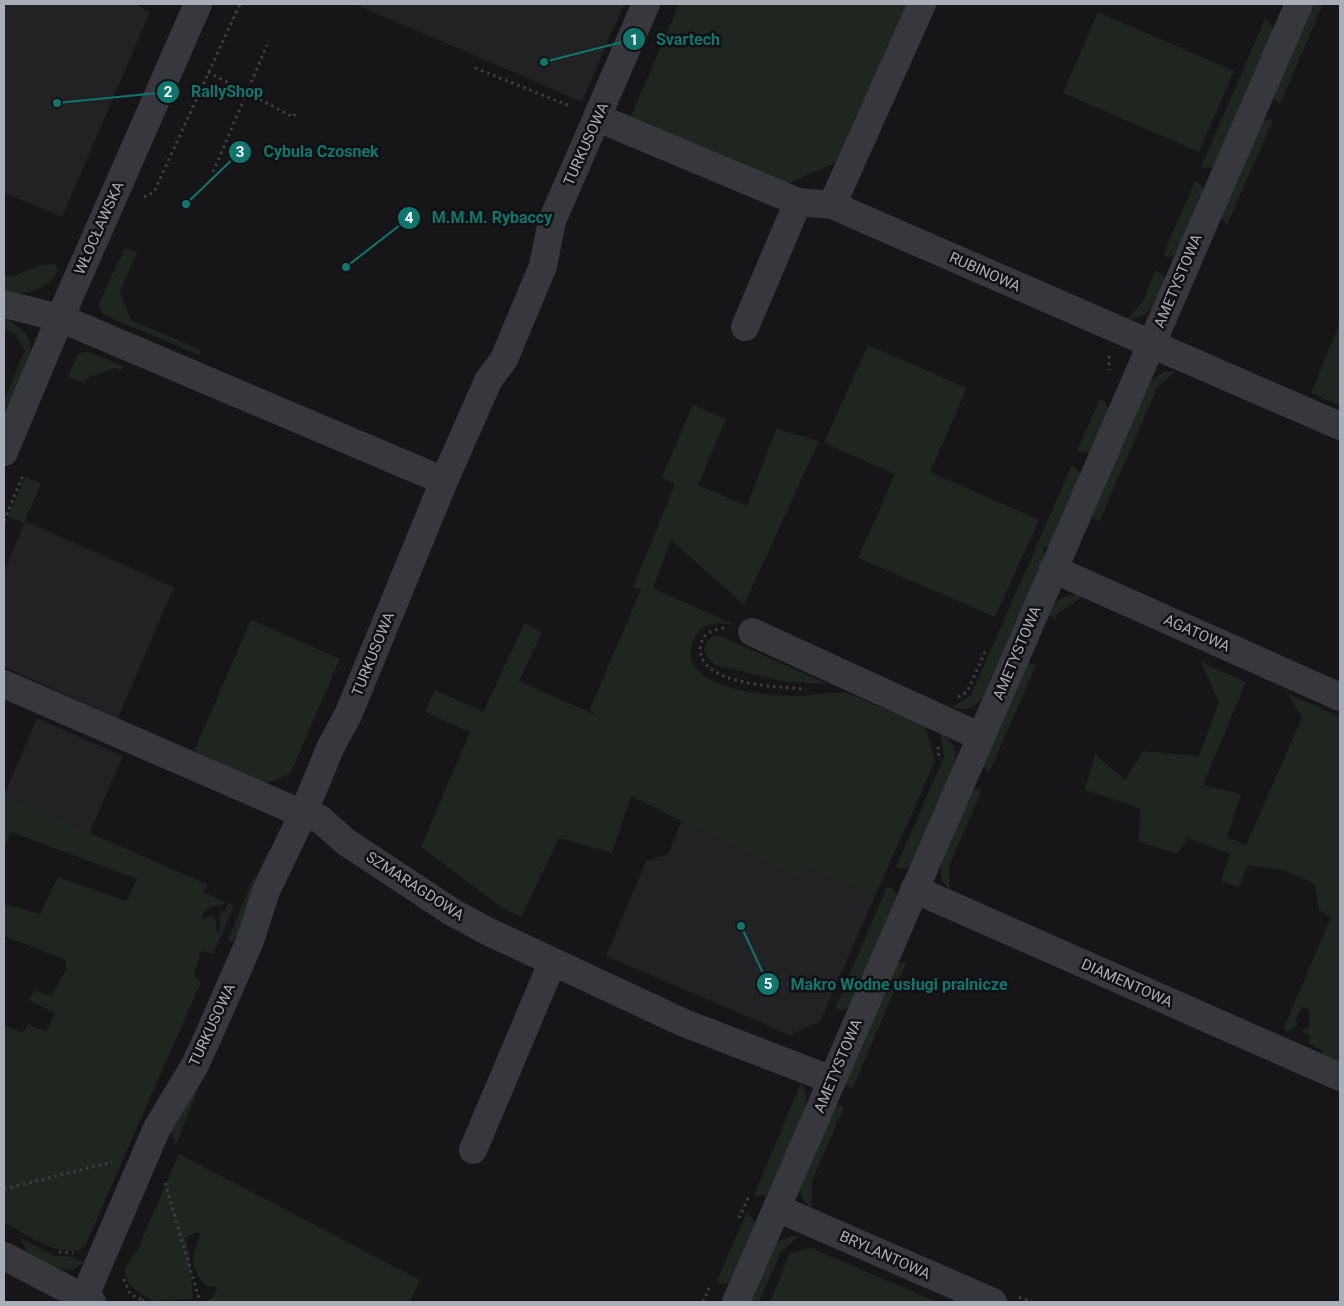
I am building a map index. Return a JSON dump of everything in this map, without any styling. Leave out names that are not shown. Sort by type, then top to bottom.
[{"type":"street","name":"WŁOCŁAWSKA","points":[[4,452],[60,318],[198,4]]},
{"type":"street","name":"TURKUSOWA","points":[[88,1300],[157,1128],[195,1065],[207,1039],[250,940],[266,890],[303,814],[331,746],[348,715],[444,481],[488,381],[508,350],[543,266],[552,221],[646,4]]},
{"type":"street","points":[[832,205],[922,4]]},
{"type":"street","name":"AMETYSTOWA","points":[[736,1302],[1299,4]]},
{"type":"street","name":"RUBINOWA","points":[[598,118],[798,202],[832,205],[1340,426]]},
{"type":"street","points":[[745,328],[798,202]]},
{"type":"street","points":[[4,304],[60,318],[444,481]]},
{"type":"street","name":"AGATOWA","points":[[1054,569],[1340,697]]},
{"type":"street","points":[[752,632],[980,737]]},
{"type":"street","name":"SZMARAGDOWA","points":[[4,684],[303,814],[320,819],[346,842],[452,912],[552,963],[684,1023],[832,1080]]},
{"type":"street","name":"DIAMENTOWA","points":[[914,889],[1340,1077]]},
{"type":"street","points":[[473,1150],[552,963]]},
{"type":"street","name":"BRYLANTOWA","points":[[776,1208],[993,1302]]},
{"type":"street","points":[[4,1256],[88,1300]]},
{"type":"path","points":[[142,198],[154,192],[240,4]]},
{"type":"path","points":[[213,172],[266,45]]},
{"type":"path","points":[[475,68],[570,106]]},
{"type":"path","points":[[208,72],[293,117],[295,114]]},
{"type":"path","points":[[1105,379],[1109,370],[1108,353]]},
{"type":"path","points":[[4,521],[26,468]]},
{"type":"path","points":[[936,767],[940,758],[934,730],[944,704],[967,692],[987,648]]},
{"type":"path","points":[[4,1189],[118,1161]]},
{"type":"path","points":[[164,1180],[200,1302]]},
{"type":"path","points":[[746,1202],[750,1194]]},
{"type":"path","points":[[121,1272],[130,1294],[141,1301],[147,1302]]},
{"type":"shaded area","points":[[4,4],[135,4],[150,12],[62,217],[4,193]]},
{"type":"shaded area","points":[[355,4],[624,4],[582,102]]},
{"type":"shaded area","points":[[679,4],[908,4],[835,163],[785,185],[630,119]]},
{"type":"shaded area","points":[[1313,4],[1323,4],[1280,104],[1273,97]]},
{"type":"shaded area","points":[[1098,12],[1234,71],[1199,152],[1063,93]]},
{"type":"shaded area","points":[[1265,19],[1274,28],[1213,168],[1201,167]]},
{"type":"shaded area","points":[[1273,120],[1227,225],[1221,217],[1263,121]]},
{"type":"shaded area","points":[[1195,181],[1200,183],[1204,190],[1176,255],[1168,257],[1163,255]]},
{"type":"shaded area","points":[[125,248],[137,252],[120,292],[131,320],[201,350],[199,355],[104,315],[98,305]]},
{"type":"shaded area","points":[[56,264],[58,271],[41,288],[21,293],[4,292],[4,274],[13,277],[40,265]]},
{"type":"shaded area","points":[[1155,271],[1161,273],[1165,279],[1156,301],[1148,312],[1142,316],[1127,319],[1143,301]]},
{"type":"shaded area","points":[[4,318],[19,327],[26,334],[30,343],[30,354],[24,378],[4,423],[4,401],[25,350],[15,334],[4,330]]},
{"type":"shaded area","points":[[1340,323],[1340,406],[1311,393]]},
{"type":"shaded area","points":[[868,345],[967,388],[930,472],[1039,520],[995,617],[858,558],[895,474],[824,443]]},
{"type":"shaded area","points":[[86,351],[123,366],[121,370],[115,368],[87,378],[85,383],[68,377],[77,355]]},
{"type":"shaded area","points":[[1176,371],[1157,388],[1099,522],[1091,515],[1147,384],[1163,372]]},
{"type":"shaded area","points":[[1100,399],[1105,402],[1109,409],[1090,453],[1077,451]]},
{"type":"shaded area","points":[[693,405],[726,419],[698,485],[747,506],[776,429],[819,441],[744,605],[671,540],[653,588],[737,626],[724,623],[711,624],[696,634],[693,641],[691,658],[698,671],[711,680],[748,692],[787,696],[836,692],[847,693],[925,725],[935,761],[875,896],[807,867],[802,880],[631,796],[612,853],[559,838],[521,917],[504,909],[421,847],[470,732],[425,712],[435,690],[483,712],[525,623],[542,632],[519,681],[595,715],[590,709],[641,590],[633,587],[675,484],[662,477]]},
{"type":"shaded area","points":[[1072,465],[1081,474],[1048,549],[1044,547],[1043,551],[1046,553],[984,695],[978,703],[966,709],[952,707],[971,695]]},
{"type":"shaded area","points":[[25,477],[41,483],[24,523],[8,517]]},
{"type":"shaded area","points":[[25,521],[174,587],[118,718],[4,667],[4,573]]},
{"type":"shaded area","points":[[1070,595],[1084,596],[1058,613],[1055,620],[1048,613],[1054,604]]},
{"type":"shaded area","points":[[251,620],[340,659],[290,774],[267,783],[194,751]]},
{"type":"shaded area","points":[[713,636],[723,637],[827,684],[786,682],[715,665],[710,661],[704,649],[707,642]]},
{"type":"shaded area","points":[[1027,662],[1036,665],[989,773],[982,766]]},
{"type":"shaded area","points":[[1201,662],[1246,682],[1203,785],[1241,794],[1227,837],[1246,845],[1302,718],[1287,693],[1340,717],[1340,1066],[1326,1063],[1322,1051],[1309,1043],[1310,1035],[1302,1031],[1309,1027],[1309,1009],[1303,1007],[1295,1019],[1297,1023],[1294,1029],[1287,1032],[1284,1028],[1331,917],[1319,910],[1315,884],[1286,871],[1248,865],[1239,887],[1221,881],[1230,854],[1188,838],[1177,854],[1139,842],[1140,808],[1085,790],[1095,754],[1125,780],[1143,751],[1199,756],[1219,702]]},
{"type":"shaded area","points":[[37,718],[123,756],[86,841],[4,806],[4,795]]},
{"type":"shaded area","points":[[940,733],[948,739],[955,749],[955,763],[909,867],[901,869],[896,867],[944,757]]},
{"type":"shaded area","points":[[972,790],[982,790],[949,866],[950,891],[941,879],[941,861]]},
{"type":"shaded area","points":[[4,795],[208,885],[203,892],[225,902],[220,906],[208,908],[203,916],[203,919],[210,916],[216,920],[217,933],[220,930],[219,915],[225,911],[228,903],[234,906],[213,954],[205,951],[199,953],[200,958],[195,969],[195,977],[201,982],[85,1246],[77,1250],[56,1249],[4,1222],[4,1025],[23,1033],[28,1024],[46,1032],[55,1013],[29,1000],[35,989],[46,995],[52,995],[66,969],[66,960],[4,936],[4,904],[40,914],[58,877],[127,901],[137,879],[11,832],[4,848]]},
{"type":"shaded area","points":[[685,812],[875,896],[820,1022],[790,1035],[606,956],[646,861],[668,854]]},
{"type":"shaded area","points":[[269,849],[272,851],[239,938],[227,943],[251,883]]},
{"type":"shaded area","points":[[887,887],[893,889],[897,895],[849,1008],[841,1010],[835,1008]]},
{"type":"shaded area","points":[[906,963],[852,1090],[845,1083],[896,964]]},
{"type":"shaded area","points":[[201,1082],[176,1144],[170,1131]]},
{"type":"shaded area","points":[[801,1083],[806,1094],[805,1109],[767,1195],[754,1195]]},
{"type":"shaded area","points":[[834,1107],[844,1107],[812,1181],[812,1209],[803,1198],[801,1184]]},
{"type":"shaded area","points":[[179,1154],[420,1280],[410,1302],[205,1302],[214,1296],[217,1290],[215,1286],[206,1286],[194,1268],[195,1250],[201,1236],[197,1232],[185,1238],[189,1252],[193,1298],[155,1302],[144,1296],[131,1285],[125,1268],[138,1249]]},
{"type":"shaded area","points":[[746,1214],[755,1223],[729,1282],[722,1284],[717,1281]]},
{"type":"shaded area","points":[[791,1236],[799,1236],[781,1252],[759,1302],[749,1302],[777,1242]]},
{"type":"shaded area","points":[[20,1238],[55,1256],[67,1256],[85,1262],[72,1270],[58,1268],[29,1255]]},
{"type":"shaded area","points":[[811,1248],[937,1302],[770,1302],[790,1253]]},
{"type":"place","name":"Svartech","points":[[544,62]]},
{"type":"place","name":"RallyShop","points":[[57,103]]},
{"type":"place","name":"Cybula Czosnek","points":[[186,204]]},
{"type":"place","name":"M.M.M. Rybaccy","points":[[346,267]]},
{"type":"place","name":"Makro Wodne usługi pralnicze","points":[[741,926]]}]
